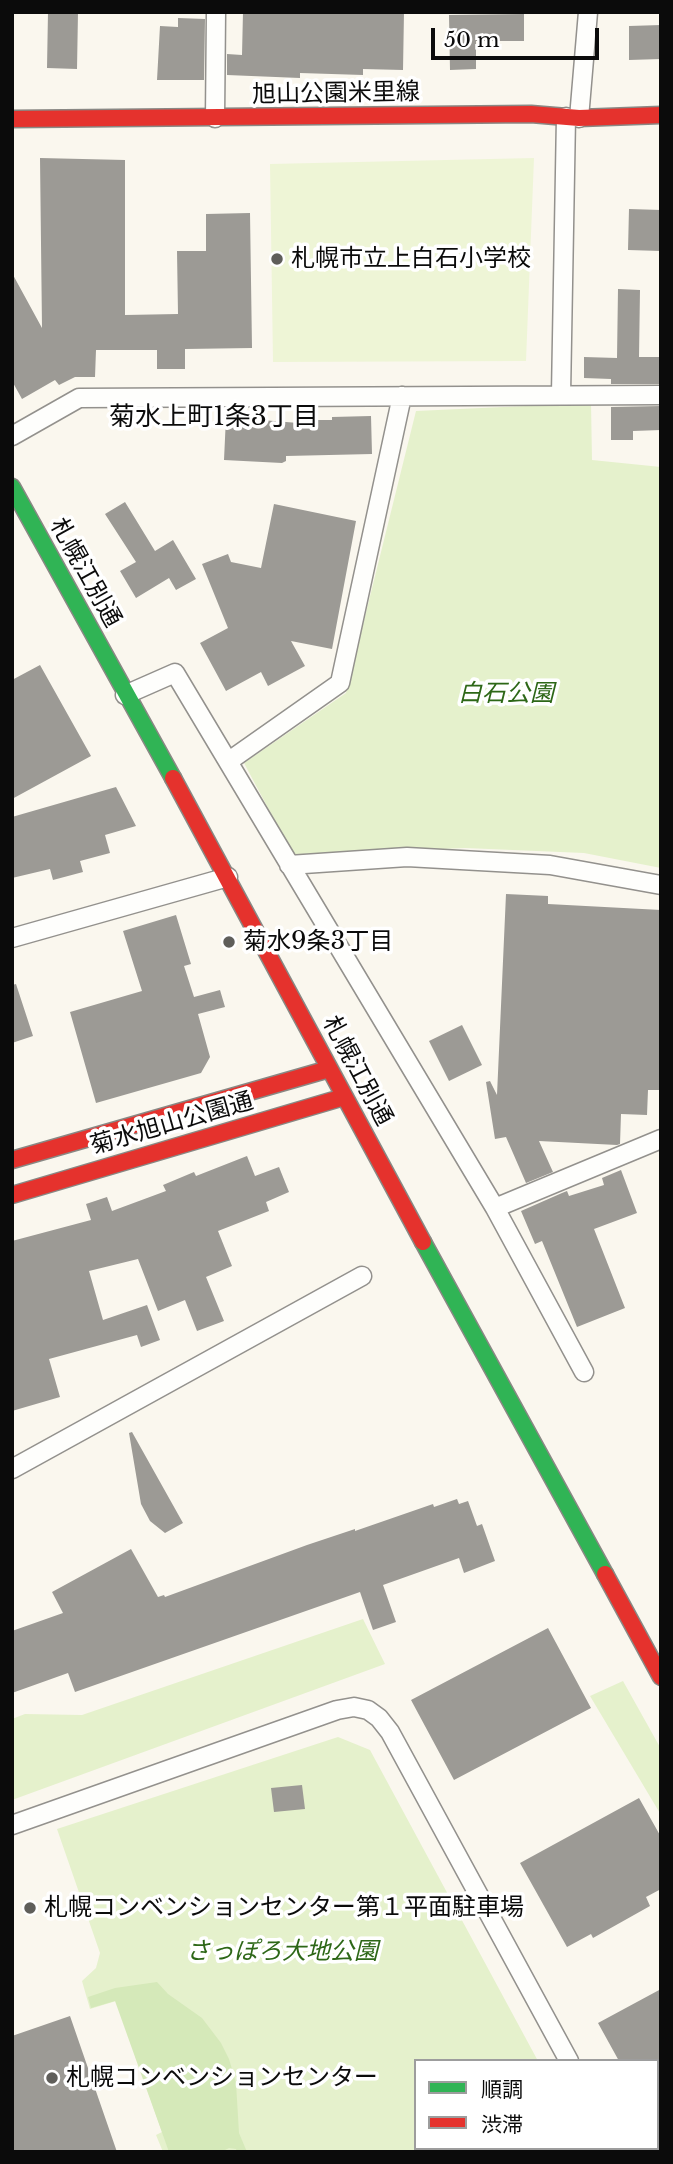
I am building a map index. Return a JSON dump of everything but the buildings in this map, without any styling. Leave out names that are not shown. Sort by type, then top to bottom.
[{"type":"main road","name":"旭山公園米里線","points":[[12,119],[661,115]]},
{"type":"main road","name":"札幌江別通","points":[[12,487],[228,877],[344,1097],[661,1677]]},
{"type":"main road","name":"菊水旭山公園通","points":[[12,1160],[330,1069]]},
{"type":"main road","name":"菊水旭山公園通","points":[[12,1195],[344,1097]]},
{"type":"street","points":[[215,118],[216,12]]},
{"type":"street","points":[[561,394],[573,117],[589,12]]},
{"type":"street","points":[[12,436],[79,398],[661,395]]},
{"type":"street","points":[[229,761],[340,683],[402,396]]},
{"type":"street","points":[[125,695],[175,673],[495,1208],[584,1372]]},
{"type":"street","points":[[289,865],[407,857],[550,865],[661,886]]},
{"type":"street","points":[[12,938],[228,877]]},
{"type":"street","points":[[495,1208],[661,1139]]},
{"type":"street","points":[[12,1469],[362,1276]]},
{"type":"street","points":[[12,1825],[337,1710],[354,1707],[368,1710],[379,1718],[390,1732],[568,2059]]},
{"type":"green space","points":[[534,158],[526,361],[273,362],[270,164]]},
{"type":"green space","name":"白石公園","points":[[591,403],[592,460],[661,467],[661,868],[584,853],[465,848],[293,855],[244,763],[346,693],[416,411]]},
{"type":"green space","points":[[363,1619],[385,1664],[12,1800],[12,1719],[25,1714],[82,1715]]},
{"type":"green space","points":[[623,1681],[661,1749],[661,1815],[590,1696]]},
{"type":"green space","name":"さっぽろ大地公園","points":[[338,1737],[370,1750],[537,2059],[414,2059],[414,2150],[587,2152],[163,2152],[156,2135],[162,2132],[116,2001],[90,2009],[82,1981],[96,1968],[100,1953],[57,1829]]},
{"type":"green space","points":[[157,1982],[168,1994],[202,2018],[221,2043],[236,2083],[239,2133],[247,2152],[237,2152],[236,2149],[229,2148],[221,2152],[169,2152],[115,2001],[91,2008],[88,1997],[115,1988]]},
{"type":"traffic: fast","points":[[12,487],[173,778]]},
{"type":"traffic: fast","points":[[423,1242],[605,1574]]},
{"type":"traffic: jam","points":[[12,119],[531,114],[579,118],[661,115]]},
{"type":"traffic: jam","points":[[173,778],[423,1242]]},
{"type":"traffic: jam","points":[[12,1160],[329,1069]]},
{"type":"traffic: jam","points":[[12,1195],[344,1097]]},
{"type":"traffic: jam","points":[[605,1574],[661,1677]]},
{"type":"place","name":"札幌市立上白石小学校","points":[[277,259]]},
{"type":"place","name":"菊水9条3丁目","points":[[229,942]]},
{"type":"place","name":"札幌コンベンションセンター第１平面駐車場","points":[[30,1908]]},
{"type":"place","name":"札幌コンベンションセンター","points":[[52,2078]]},
{"type":"district","name":"菊水上町1条3丁目","points":[[214,418]]}]
